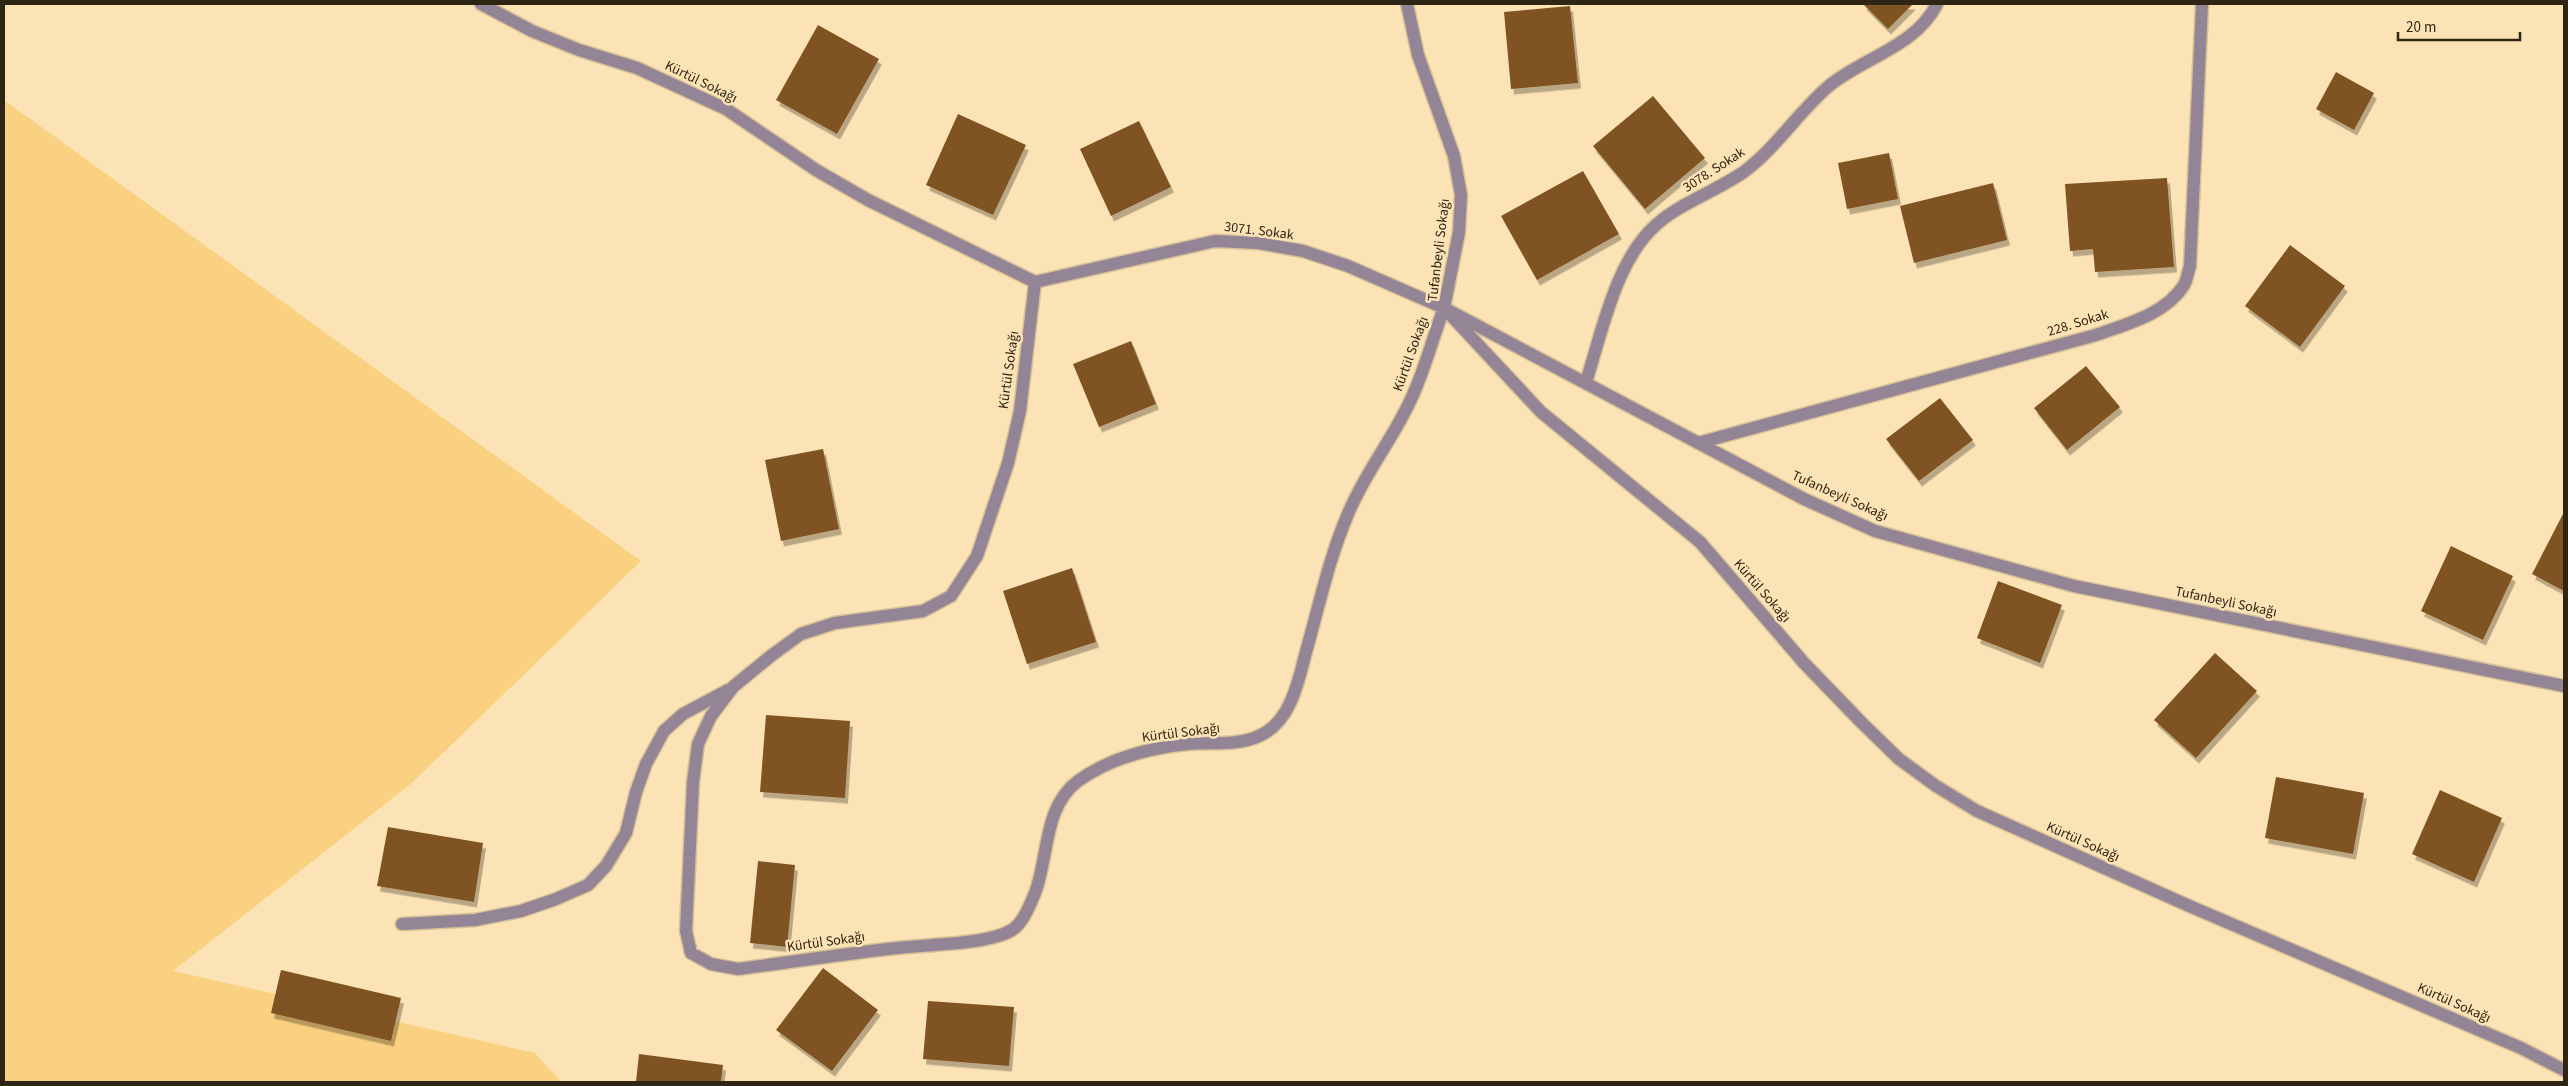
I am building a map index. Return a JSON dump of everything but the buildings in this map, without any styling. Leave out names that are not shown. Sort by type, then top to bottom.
[{"type":"street","name":"Kürtül Sokağı","points":[[481,4],[532,31],[579,50],[637,68],[726,109],[808,165],[868,200],[1035,282],[1022,392],[1008,463],[977,556],[951,596],[923,611],[835,623],[801,634],[733,687],[710,716],[698,744],[693,782],[686,931],[690,953],[711,964],[738,970],[899,948],[988,939],[1014,929],[1026,913],[1036,889],[1045,846],[1056,810],[1076,782],[1111,762],[1141,751],[1186,744],[1228,742],[1259,736],[1280,720],[1296,691],[1330,564],[1348,514],[1367,473],[1412,397],[1444,308],[1540,412],[1700,542],[1804,663],[1899,759],[1936,786],[1977,811],[2187,905],[2521,1048],[2564,1070]]},
{"type":"street","name":"Tufanbeyli Sokağı","points":[[1407,4],[1418,55],[1454,156],[1461,195],[1459,232],[1444,308],[1804,498],[1876,531],[1972,560],[2074,586],[2564,686]]},
{"type":"street","name":"3078. Sokak","points":[[1586,382],[1615,294],[1629,260],[1641,240],[1657,223],[1745,171],[1774,145],[1804,110],[1831,85],[1915,33],[1931,16],[1937,4]]},
{"type":"street","name":"228. Sokak","points":[[1698,443],[2096,335],[2135,321],[2162,307],[2184,285],[2190,266],[2202,4]]},
{"type":"street","name":"3071. Sokak","points":[[1035,282],[1215,241],[1258,243],[1303,251],[1348,266],[1444,308]]},
{"type":"street","points":[[402,924],[484,918],[556,900],[588,885],[606,866],[626,833],[636,792],[646,764],[664,731],[683,714],[733,687]]},
{"type":"shaded area","points":[[4,100],[641,561],[413,782],[173,971],[535,1053],[561,1082],[4,1082]]}]
